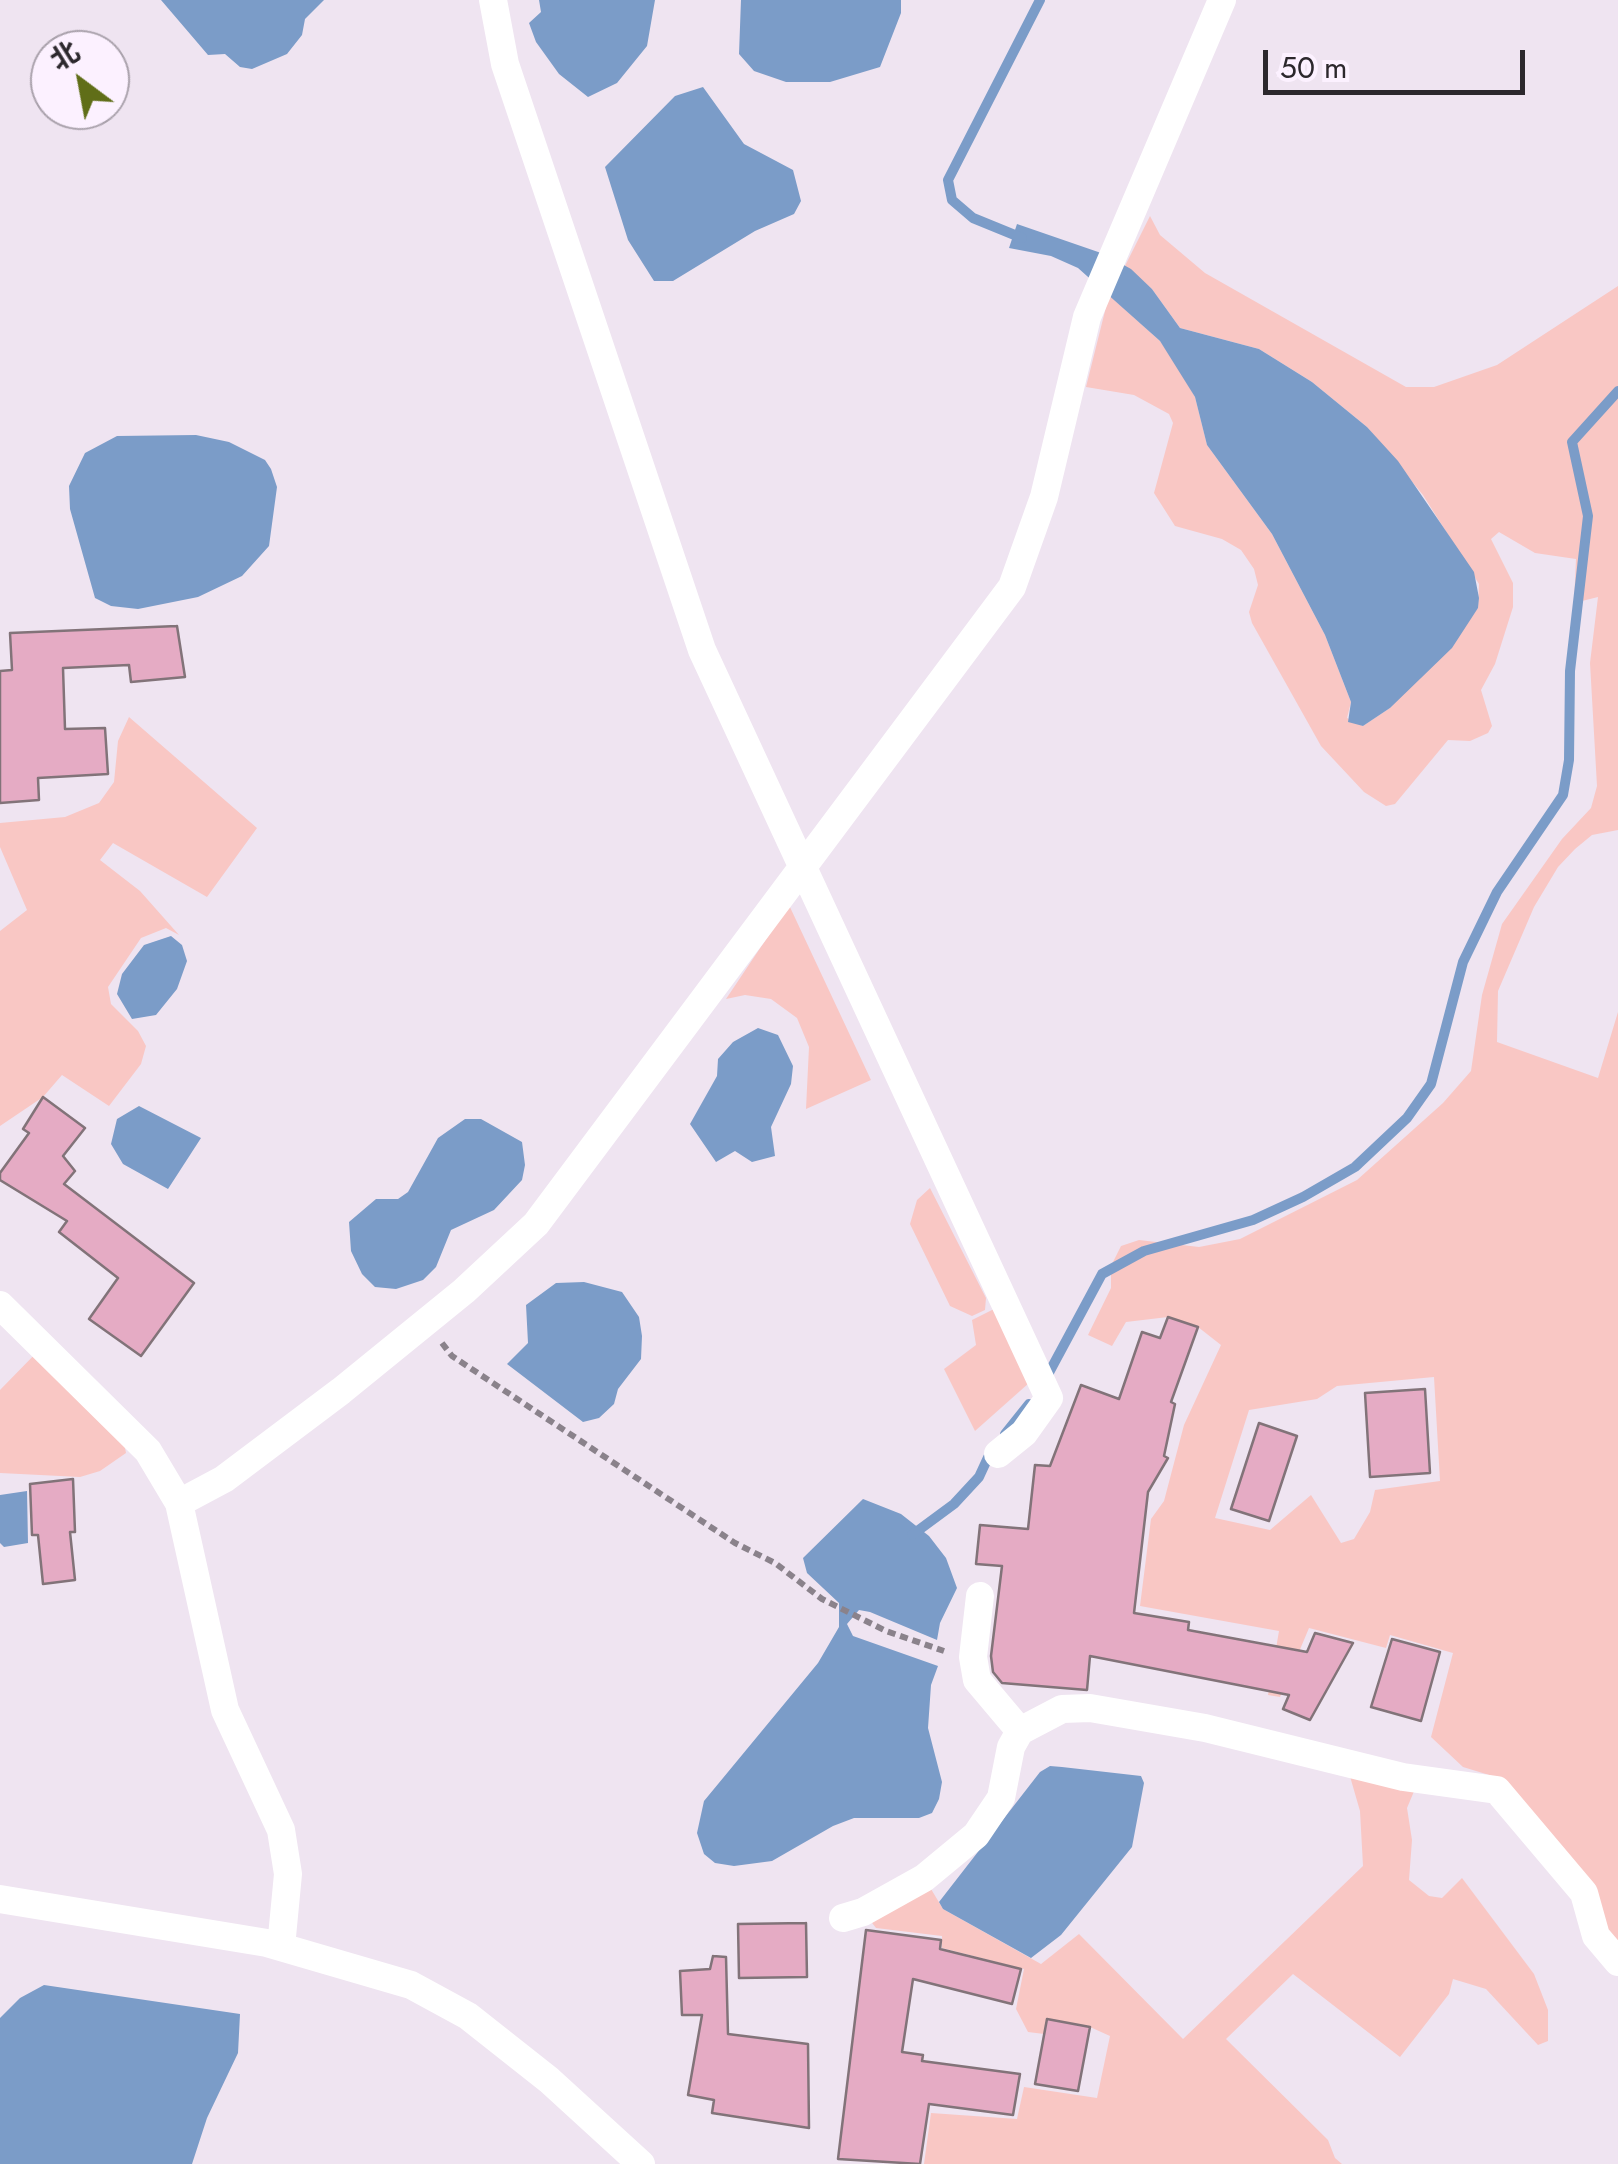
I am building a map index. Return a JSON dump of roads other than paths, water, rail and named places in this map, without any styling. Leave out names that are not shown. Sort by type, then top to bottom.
[{"type":"street","points":[[493,0],[505,64],[680,593],[1049,1398],[1024,1433],[998,1454]]},
{"type":"street","points":[[179,1503],[224,1479],[427,1322],[536,1224],[1012,587],[1044,498],[1087,317],[1222,0]]},
{"type":"street","points":[[0,1304],[148,1451],[179,1503],[225,1710],[281,1830],[288,1874],[281,1947]]},
{"type":"street","points":[[980,1596],[974,1660],[978,1680],[1020,1730]]},
{"type":"street","points":[[843,1918],[863,1912],[924,1878],[976,1835],[1002,1798],[1011,1747],[1020,1730],[1062,1709],[1125,1712],[1403,1778],[1498,1790],[1584,1893],[1596,1936],[1618,1962]]},
{"type":"street","points":[[0,1899],[131,1917],[281,1947],[411,1985],[468,2016],[549,2080],[641,2164]]},
{"type":"water","points":[[161,0],[324,0],[305,19],[302,35],[287,54],[252,69],[240,67],[225,54],[208,55]]},
{"type":"water","points":[[539,0],[655,0],[647,46],[617,83],[588,97],[559,74],[536,42],[529,23],[541,12]]},
{"type":"water","points":[[741,0],[901,0],[901,13],[880,67],[830,82],[786,82],[754,71],[739,54]]},
{"type":"water","points":[[703,87],[744,144],[793,170],[801,201],[794,214],[755,231],[673,281],[654,281],[628,240],[605,167],[675,96]]},
{"type":"water","points":[[1017,224],[1104,254],[1131,269],[1152,289],[1180,328],[1259,349],[1312,382],[1367,427],[1398,461],[1474,572],[1479,598],[1478,608],[1452,648],[1390,708],[1363,726],[1348,722],[1351,702],[1325,635],[1272,534],[1207,445],[1195,397],[1160,341],[1078,268],[1051,256],[1009,248]]},
{"type":"water","points":[[196,435],[229,442],[265,460],[271,469],[277,487],[269,546],[242,576],[198,597],[138,609],[111,606],[95,598],[70,509],[69,486],[85,453],[117,436]]},
{"type":"water","points":[[171,936],[182,945],[187,961],[177,989],[156,1015],[132,1019],[117,994],[122,974],[144,945]]},
{"type":"water","points":[[758,1028],[778,1035],[793,1066],[791,1084],[771,1127],[775,1156],[752,1162],[735,1151],[716,1162],[690,1124],[717,1076],[718,1059],[733,1042]]},
{"type":"water","points":[[139,1106],[201,1138],[168,1189],[123,1164],[111,1144],[117,1119]]},
{"type":"water","points":[[465,1119],[481,1119],[522,1142],[522,1180],[494,1210],[451,1230],[436,1267],[423,1280],[396,1289],[375,1287],[362,1274],[351,1251],[349,1222],[376,1199],[398,1199],[408,1192],[438,1138]]},
{"type":"water","points":[[584,1282],[622,1292],[639,1317],[642,1336],[641,1359],[618,1389],[614,1404],[599,1418],[583,1422],[507,1364],[528,1343],[526,1305],[556,1283]]},
{"type":"water","points":[[27,1491],[28,1543],[4,1547],[0,1543],[0,1495]]},
{"type":"water","points":[[863,1499],[901,1514],[929,1536],[946,1558],[957,1588],[940,1623],[937,1640],[859,1610],[847,1624],[853,1636],[938,1666],[931,1685],[928,1728],[942,1782],[939,1799],[932,1813],[919,1818],[854,1818],[772,1861],[734,1866],[715,1863],[704,1854],[697,1833],[704,1801],[818,1663],[839,1627],[839,1603],[807,1573],[803,1558]]},
{"type":"water","points":[[1050,1766],[1141,1776],[1144,1783],[1132,1847],[1061,1935],[1031,1958],[943,1909],[939,1902],[1040,1772]]},
{"type":"water","points":[[44,1985],[240,2014],[238,2053],[207,2118],[192,2164],[0,2164],[0,2018],[20,1998]]},
{"type":"waterway","points":[[1022,238],[973,218],[952,200],[948,180],[1040,0]]},
{"type":"waterway","points":[[1044,1382],[1102,1274],[1144,1251],[1253,1220],[1355,1167],[1407,1118],[1431,1084],[1463,962],[1497,892],[1563,795],[1569,760],[1570,671],[1588,516],[1572,442],[1618,391]]},
{"type":"waterway","points":[[1005,1434],[1029,1404]]},
{"type":"waterway","points":[[912,1535],[954,1504],[979,1477],[991,1451]]}]
